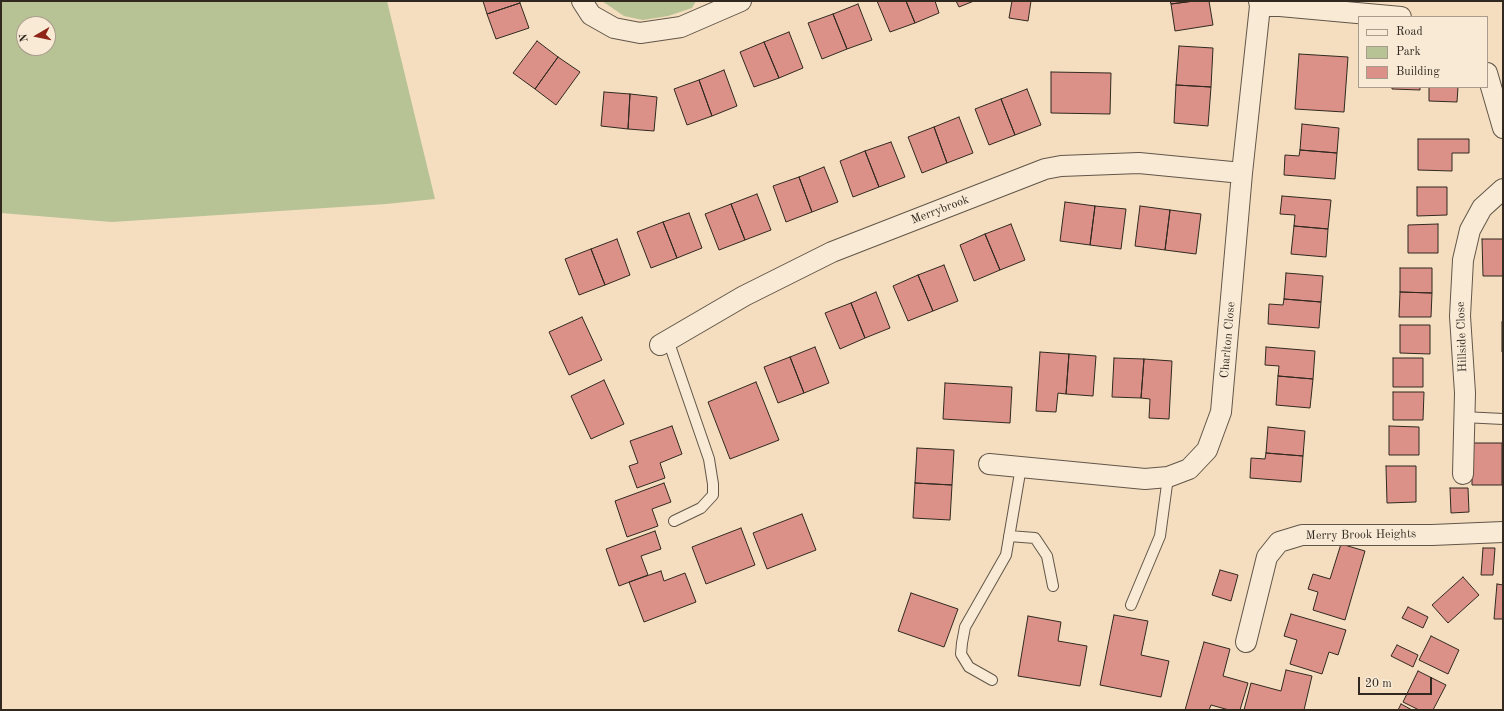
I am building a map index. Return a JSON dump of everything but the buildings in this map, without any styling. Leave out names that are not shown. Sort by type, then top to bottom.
[{"type":"street","points":[[582,1],[591,15],[614,28],[640,32],[681,27],[735,2]]},
{"type":"street","points":[[1260,4],[1391,16]]},
{"type":"street","name":"Charlton Close","points":[[989,464],[1145,479],[1168,477],[1189,469],[1207,450],[1221,412],[1242,173],[1260,4]]},
{"type":"street","points":[[1488,76],[1503,128]]},
{"type":"street","name":"Merrybrook","points":[[664,343],[744,296],[832,252],[1045,169],[1061,166],[1139,164],[1242,173]]},
{"type":"street","name":"Hillside Close","points":[[1463,474],[1463,417],[1465,393],[1460,316],[1464,260],[1470,230],[1482,208],[1503,189]]},
{"type":"street","name":"Merry Brook Heights","points":[[1246,642],[1267,557],[1279,542],[1302,535],[1432,535],[1503,532]]},
{"type":"lane","points":[[664,343],[709,459],[713,484],[712,495],[701,508],[674,521]]},
{"type":"lane","points":[[1463,417],[1503,419]]},
{"type":"lane","points":[[992,680],[969,667],[961,654],[962,643],[965,627],[1006,555],[1021,468]]},
{"type":"lane","points":[[1130,605],[1160,536],[1168,477]]},
{"type":"lane","points":[[1009,536],[1035,538],[1047,556],[1053,586]]},
{"type":"green space","points":[[1,1],[387,1],[435,199],[386,204],[112,222],[1,213]]},
{"type":"green space","points":[[602,1],[696,1],[692,8],[668,16],[643,20],[624,16]]}]
